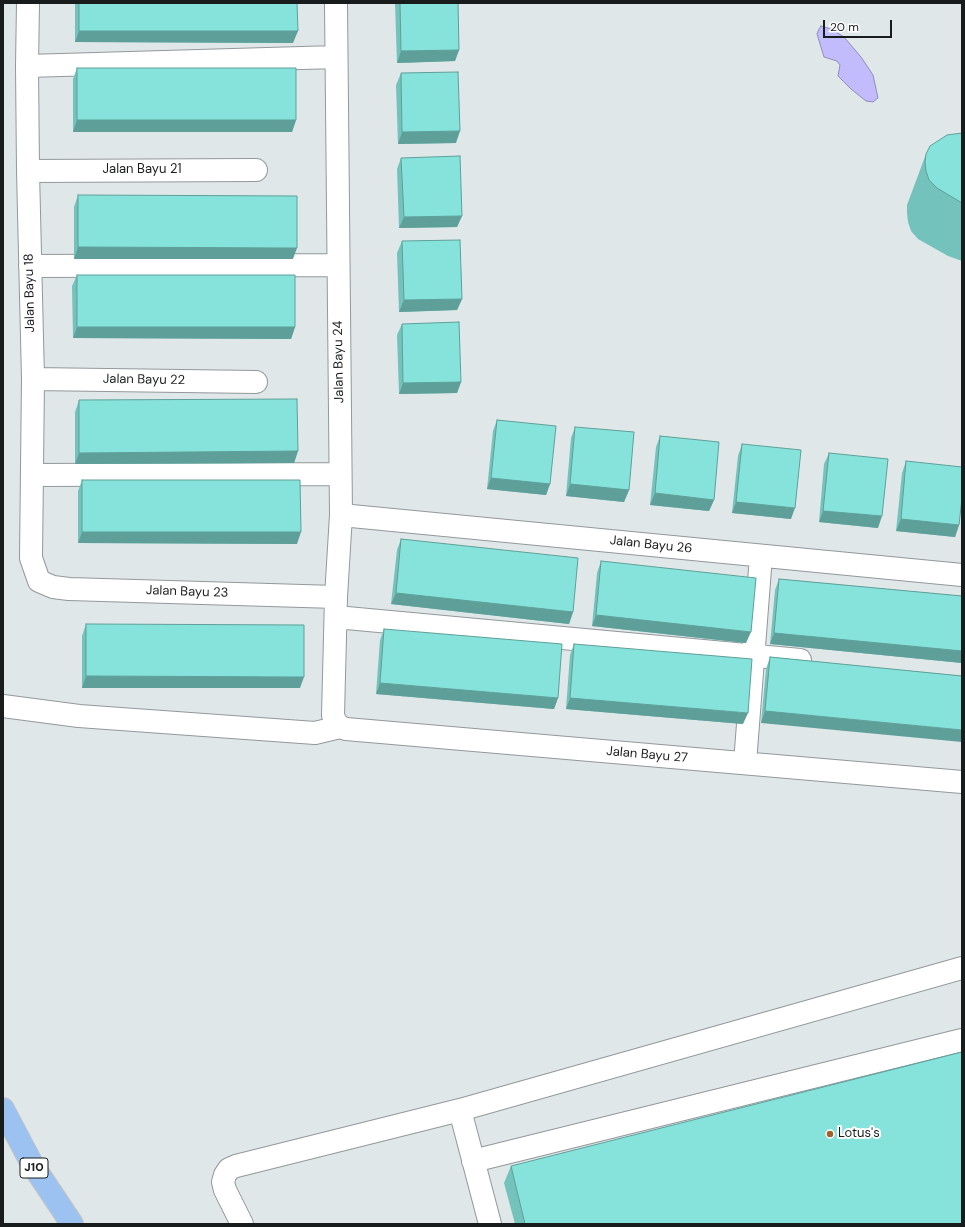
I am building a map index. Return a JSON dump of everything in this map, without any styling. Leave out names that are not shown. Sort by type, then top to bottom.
[{"type":"main road","name":"J10","points":[[3,1108],[32,1164],[72,1224]]},
{"type":"street","name":"Jalan Bayu 18","points":[[28,3],[28,171],[32,379],[31,558],[40,581]]},
{"type":"street","name":"Jalan Bayu 24","points":[[336,3],[341,515],[336,607],[333,715],[338,724]]},
{"type":"street","points":[[27,66],[336,58]]},
{"type":"street","name":"Jalan Bayu 21","points":[[28,171],[256,170]]},
{"type":"street","points":[[30,266],[338,265]]},
{"type":"street","name":"Jalan Bayu 22","points":[[32,379],[256,382]]},
{"type":"street","points":[[32,475],[340,474]]},
{"type":"street","name":"Jalan Bayu 26","points":[[341,515],[962,576]]},
{"type":"street","points":[[745,763],[761,556]]},
{"type":"street","name":"Jalan Bayu 23","points":[[40,581],[53,587],[69,589],[336,607],[823,663]]},
{"type":"street","points":[[3,706],[79,716],[315,733],[338,724]]},
{"type":"street","name":"Jalan Bayu 27","points":[[338,724],[346,729],[354,730],[962,782]]},
{"type":"street","points":[[242,1223],[225,1190],[223,1182],[224,1175],[229,1169],[236,1166],[460,1110],[962,968]]},
{"type":"street","points":[[473,1161],[962,1040]]},
{"type":"street","points":[[460,1110],[490,1224]]},
{"type":"shaded area","points":[[821,26],[831,29],[844,37],[861,57],[873,75],[878,98],[873,102],[866,101],[838,76],[840,65],[837,61],[824,57],[817,34]]},
{"type":"building","points":[[79,3],[297,3],[298,31],[79,31]]},
{"type":"building","points":[[400,3],[458,3],[459,50],[401,51]]},
{"type":"building","points":[[77,68],[296,68],[296,120],[77,120]]},
{"type":"building","points":[[458,72],[460,131],[402,132],[401,73]]},
{"type":"building","points":[[962,133],[962,203],[937,188],[929,180],[925,162],[926,154],[930,146],[947,135]]},
{"type":"building","points":[[460,156],[462,216],[404,217],[401,158]]},
{"type":"building","points":[[78,195],[297,196],[297,248],[78,247]]},
{"type":"building","points":[[460,240],[462,299],[404,300],[402,241]]},
{"type":"building","points":[[77,275],[295,275],[295,327],[77,327]]},
{"type":"building","points":[[459,322],[461,382],[403,383],[402,324]]},
{"type":"building","points":[[297,399],[298,451],[79,453],[79,400]]},
{"type":"building","points":[[497,420],[556,426],[550,484],[491,478]]},
{"type":"building","points":[[575,427],[634,432],[629,490],[570,484]]},
{"type":"building","points":[[660,436],[719,442],[714,500],[655,493]]},
{"type":"building","points":[[742,444],[801,450],[795,508],[736,502]]},
{"type":"building","points":[[829,453],[888,459],[882,516],[823,511]]},
{"type":"building","points":[[906,461],[962,467],[962,498],[959,525],[901,519]]},
{"type":"building","points":[[82,480],[300,480],[301,532],[82,532]]},
{"type":"building","points":[[401,539],[578,558],[573,612],[396,593]]},
{"type":"building","points":[[601,561],[756,578],[751,632],[596,615]]},
{"type":"building","points":[[779,579],[962,596],[962,651],[774,633]]},
{"type":"building","points":[[86,624],[304,625],[304,677],[86,676]]},
{"type":"building","points":[[384,629],[562,644],[558,698],[380,683]]},
{"type":"building","points":[[574,644],[752,659],[748,713],[570,698]]},
{"type":"building","points":[[770,657],[962,676],[962,730],[765,711]]},
{"type":"building","name":"Lotus's","points":[[962,1052],[962,1224],[525,1224],[511,1166]]},
{"type":"place","name":"Lotus's","points":[[830,1134]]}]
